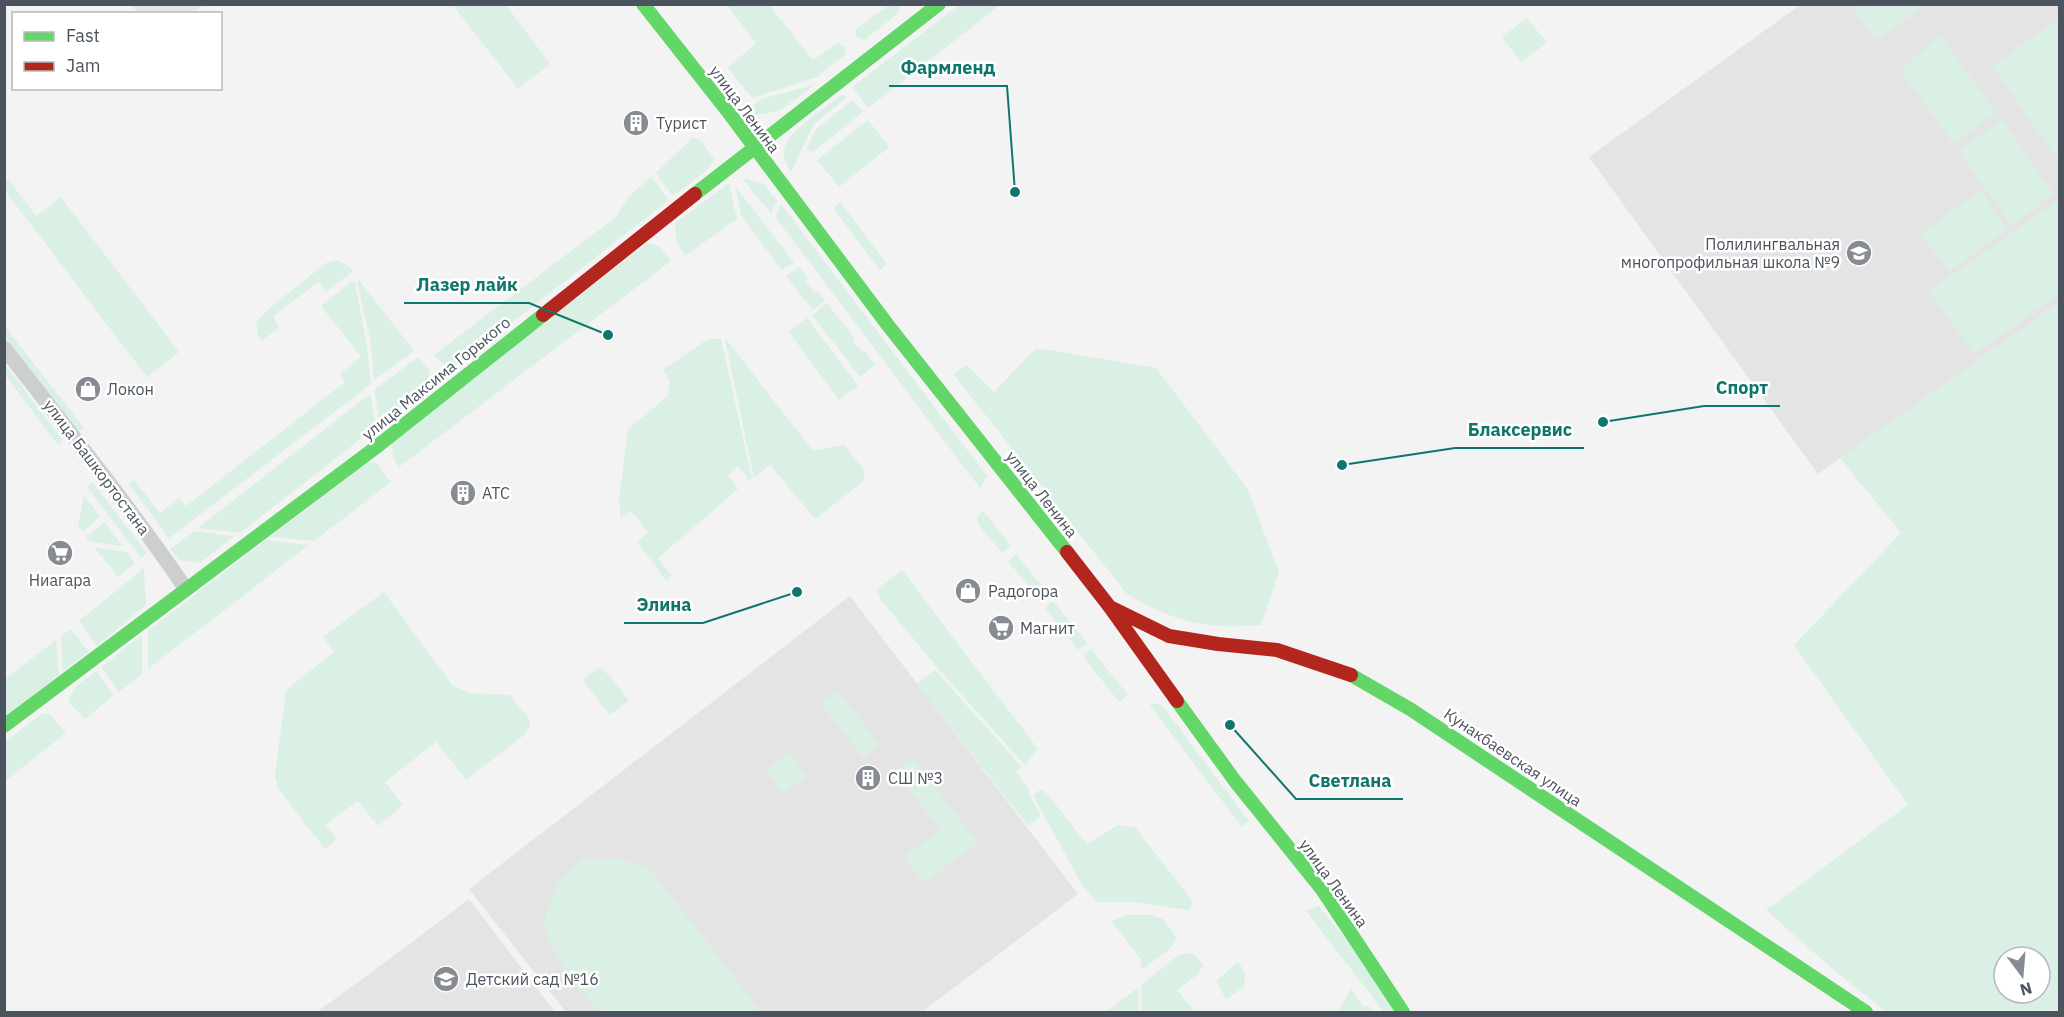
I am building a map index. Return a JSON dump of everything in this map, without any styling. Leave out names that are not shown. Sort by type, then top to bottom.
[{"type":"main road","name":"улица Ленина","points":[[644,4],[886,324],[1109,606],[1235,781],[1321,888],[1403,1012]]},
{"type":"main road","name":"улица Максима Горького","points":[[4,726],[375,448],[939,4]]},
{"type":"main road","name":"Кунакбаевская улица","points":[[1109,606],[1168,636],[1277,650],[1345,672],[1410,709],[1866,1012]]},
{"type":"street","name":"улица Башкортостана","points":[[4,348],[81,445],[160,550],[186,589]]},
{"type":"shaded area","points":[[131,5],[203,5],[194,12],[138,12]]},
{"type":"shaded area","name":"Полилингвальная многопрофильная школа №9","points":[[1800,5],[2059,5],[2059,303],[1818,474],[1589,157]]},
{"type":"shaded area","points":[[850,596],[1078,894],[922,1012],[566,1012],[469,889]]},
{"type":"shaded area","name":"Детский сад №16","points":[[469,899],[555,1012],[317,1012],[407,946]]},
{"type":"green space","points":[[453,5],[506,5],[550,64],[518,89]]},
{"type":"green space","points":[[727,5],[769,5],[813,60],[838,43],[845,47],[845,55],[817,77],[752,98],[728,68],[756,43]]},
{"type":"green space","points":[[889,5],[899,5],[899,13],[864,40],[857,37],[855,30]]},
{"type":"green space","points":[[959,5],[1000,5],[868,108],[852,87]]},
{"type":"green space","points":[[1850,5],[1926,5],[1876,40]]},
{"type":"green space","points":[[1527,18],[1547,43],[1521,62],[1502,37]]},
{"type":"green space","points":[[2059,19],[2059,161],[1992,66]]},
{"type":"green space","points":[[1940,34],[1996,113],[1953,143],[1901,71]]},
{"type":"green space","points":[[816,84],[779,111],[751,116],[745,110],[762,99]]},
{"type":"green space","points":[[843,94],[846,98],[814,124],[791,172],[784,155],[787,141],[809,119]]},
{"type":"green space","points":[[853,100],[863,112],[813,152],[806,150],[816,129]]},
{"type":"green space","points":[[868,120],[889,147],[839,187],[817,160]]},
{"type":"green space","points":[[2002,120],[2054,194],[2011,225],[1958,151]]},
{"type":"green space","points":[[693,137],[702,142],[715,160],[705,172],[673,196],[656,173]]},
{"type":"green space","points":[[651,177],[669,200],[451,370],[434,355],[616,217],[629,196]]},
{"type":"green space","points":[[742,178],[764,184],[777,201],[771,214]]},
{"type":"green space","points":[[8,179],[36,216],[61,197],[179,352],[147,377],[6,192],[5,182]]},
{"type":"green space","points":[[729,183],[737,219],[685,256],[677,243],[675,223]]},
{"type":"green space","points":[[735,186],[794,263],[782,270],[741,215]]},
{"type":"green space","points":[[1981,191],[2008,229],[1949,272],[1921,233]]},
{"type":"green space","points":[[2058,200],[2059,294],[1974,354],[1929,291]]},
{"type":"green space","points":[[840,202],[887,264],[880,270],[833,208]]},
{"type":"green space","points":[[781,204],[987,476],[980,488],[775,217]]},
{"type":"green space","points":[[647,243],[659,246],[671,261],[399,467],[394,460],[391,443]]},
{"type":"green space","points":[[337,260],[349,266],[353,271],[326,292],[319,282],[273,316],[279,327],[262,341],[258,335],[256,322],[266,311],[326,263]]},
{"type":"green space","points":[[799,267],[808,278],[805,281],[815,293],[818,291],[825,301],[813,310],[786,276]]},
{"type":"green space","points":[[359,280],[414,351],[374,380],[371,344],[357,281]]},
{"type":"green space","points":[[351,282],[355,282],[367,346],[371,384],[169,538],[129,484],[134,480],[160,513],[179,498],[186,506],[345,382],[340,374],[361,357],[321,306]]},
{"type":"green space","points":[[827,303],[855,339],[853,341],[862,352],[865,351],[875,365],[860,377],[812,315]]},
{"type":"green space","points":[[2059,303],[2059,1012],[1887,1012],[1837,973],[1766,910],[1908,805],[1794,645],[1901,533],[1840,458]]},
{"type":"green space","points":[[807,318],[858,386],[839,400],[789,332]]},
{"type":"green space","points":[[4,325],[84,428],[78,432],[5,337]]},
{"type":"green space","points":[[708,339],[721,339],[752,478],[749,480],[738,466],[728,475],[738,489],[658,558],[672,576],[666,581],[637,542],[648,532],[631,511],[621,519],[619,502],[628,429],[668,396],[670,381],[663,370]]},
{"type":"green space","points":[[726,339],[813,451],[844,445],[865,471],[863,482],[815,519],[770,465],[754,478]]},
{"type":"green space","points":[[1036,348],[1156,368],[1248,490],[1279,572],[1261,625],[1224,626],[1191,622],[1144,604],[1127,594],[953,374],[967,365],[994,392]]},
{"type":"green space","points":[[418,357],[429,371],[428,388],[380,424],[374,390]]},
{"type":"green space","points":[[5,364],[63,441],[58,445],[5,375]]},
{"type":"green space","points":[[370,394],[376,427],[240,533],[198,528]]},
{"type":"green space","points":[[366,462],[376,462],[391,482],[314,541],[270,537]]},
{"type":"green space","points":[[92,482],[147,553],[141,558],[87,487]]},
{"type":"green space","points":[[84,495],[100,517],[83,531],[78,526]]},
{"type":"green space","points":[[983,511],[1011,546],[1002,553],[978,524],[977,517]]},
{"type":"green space","points":[[105,522],[122,546],[90,542],[86,537]]},
{"type":"green space","points":[[194,531],[234,536],[200,563],[179,560],[170,549]]},
{"type":"green space","points":[[266,540],[309,545],[148,669],[148,631]]},
{"type":"green space","points":[[94,547],[127,552],[135,563],[118,577]]},
{"type":"green space","points":[[1016,554],[1048,594],[1040,600],[1008,561]]},
{"type":"green space","points":[[144,568],[146,605],[97,646],[79,621]]},
{"type":"green space","points":[[902,570],[1038,749],[1025,765],[941,672],[880,599],[877,589]]},
{"type":"green space","points":[[384,592],[452,685],[470,693],[510,695],[530,720],[529,728],[524,735],[466,780],[436,742],[385,782],[403,805],[378,826],[358,801],[325,825],[337,839],[325,849],[279,790],[275,776],[286,690],[334,652],[323,637]]},
{"type":"green space","points":[[1053,601],[1087,643],[1078,650],[1045,608]]},
{"type":"green space","points":[[71,629],[89,652],[63,671],[61,636]]},
{"type":"green space","points":[[142,635],[142,674],[119,692],[101,667]]},
{"type":"green space","points":[[56,640],[59,675],[5,717],[5,679]]},
{"type":"green space","points":[[1091,649],[1128,695],[1119,702],[1083,656]]},
{"type":"green space","points":[[599,667],[610,676],[629,700],[610,715],[582,680]]},
{"type":"green space","points":[[935,670],[1022,767],[1016,772],[1030,791],[1028,792],[1041,816],[1028,826],[917,684]]},
{"type":"green space","points":[[96,671],[114,695],[85,719],[68,702],[74,688]]},
{"type":"green space","points":[[837,690],[880,745],[863,758],[821,703]]},
{"type":"green space","points":[[1153,703],[1162,705],[1249,821],[1242,827],[1150,705]]},
{"type":"green space","points":[[41,714],[50,714],[66,733],[5,781],[5,742]]},
{"type":"green space","points":[[789,752],[807,776],[783,793],[766,770]]},
{"type":"green space","points":[[913,758],[978,843],[924,883],[904,857],[940,830],[895,771]]},
{"type":"green space","points":[[1041,789],[1087,844],[1118,825],[1136,828],[1193,902],[1189,910],[1134,902],[1097,902],[1082,885],[1033,795]]},
{"type":"green space","points":[[616,857],[651,870],[759,1009],[759,1012],[598,1012],[556,957],[543,925],[556,884],[582,860]]},
{"type":"green space","points":[[1319,906],[1394,1002],[1395,1012],[1384,1012],[1306,911]]},
{"type":"green space","points":[[1127,915],[1150,915],[1163,919],[1177,938],[1170,949],[1141,970],[1141,959],[1111,921]]},
{"type":"green space","points":[[1194,954],[1203,965],[1198,974],[1177,990],[1195,1012],[1142,1012],[1141,985],[1179,955]]},
{"type":"green space","points":[[1238,962],[1245,972],[1244,987],[1226,999],[1216,981]]},
{"type":"green space","points":[[1138,988],[1139,1012],[1105,1012]]},
{"type":"green space","points":[[1351,989],[1364,1007],[1368,1006],[1373,1012],[1338,1012]]},
{"type":"traffic: fast","points":[[643,4],[729,113],[887,324],[1067,552]]},
{"type":"traffic: fast","points":[[695,194],[939,4]]},
{"type":"traffic: fast","points":[[4,726],[375,448],[543,315]]},
{"type":"traffic: fast","points":[[1351,675],[1410,709],[1866,1012]]},
{"type":"traffic: fast","points":[[1177,701],[1235,781],[1321,888],[1403,1012]]},
{"type":"traffic: jam","points":[[543,315],[695,194]]},
{"type":"traffic: jam","points":[[1067,552],[1177,701]]},
{"type":"traffic: jam","points":[[1112,608],[1169,636],[1277,650],[1351,675]]},
{"type":"place","name":"Турист","points":[[636,123]]},
{"type":"place","name":"Фармленд","points":[[1015,192]]},
{"type":"place","name":"Полилингвальная многопрофильная школа №9","points":[[1859,253]]},
{"type":"place","name":"Лазер лайк","points":[[608,335]]},
{"type":"place","name":"Локон","points":[[88,389]]},
{"type":"place","name":"Спорт","points":[[1603,422]]},
{"type":"place","name":"Блаксервис","points":[[1342,465]]},
{"type":"place","name":"АТС","points":[[463,493]]},
{"type":"place","name":"Ниагара","points":[[60,553]]},
{"type":"place","name":"Радогора","points":[[968,591]]},
{"type":"place","name":"Элина","points":[[797,592]]},
{"type":"place","name":"Магнит","points":[[1001,628]]},
{"type":"place","name":"Светлана","points":[[1230,725]]},
{"type":"place","name":"СШ №3","points":[[868,778]]},
{"type":"place","name":"Детский сад №16","points":[[446,979]]}]
